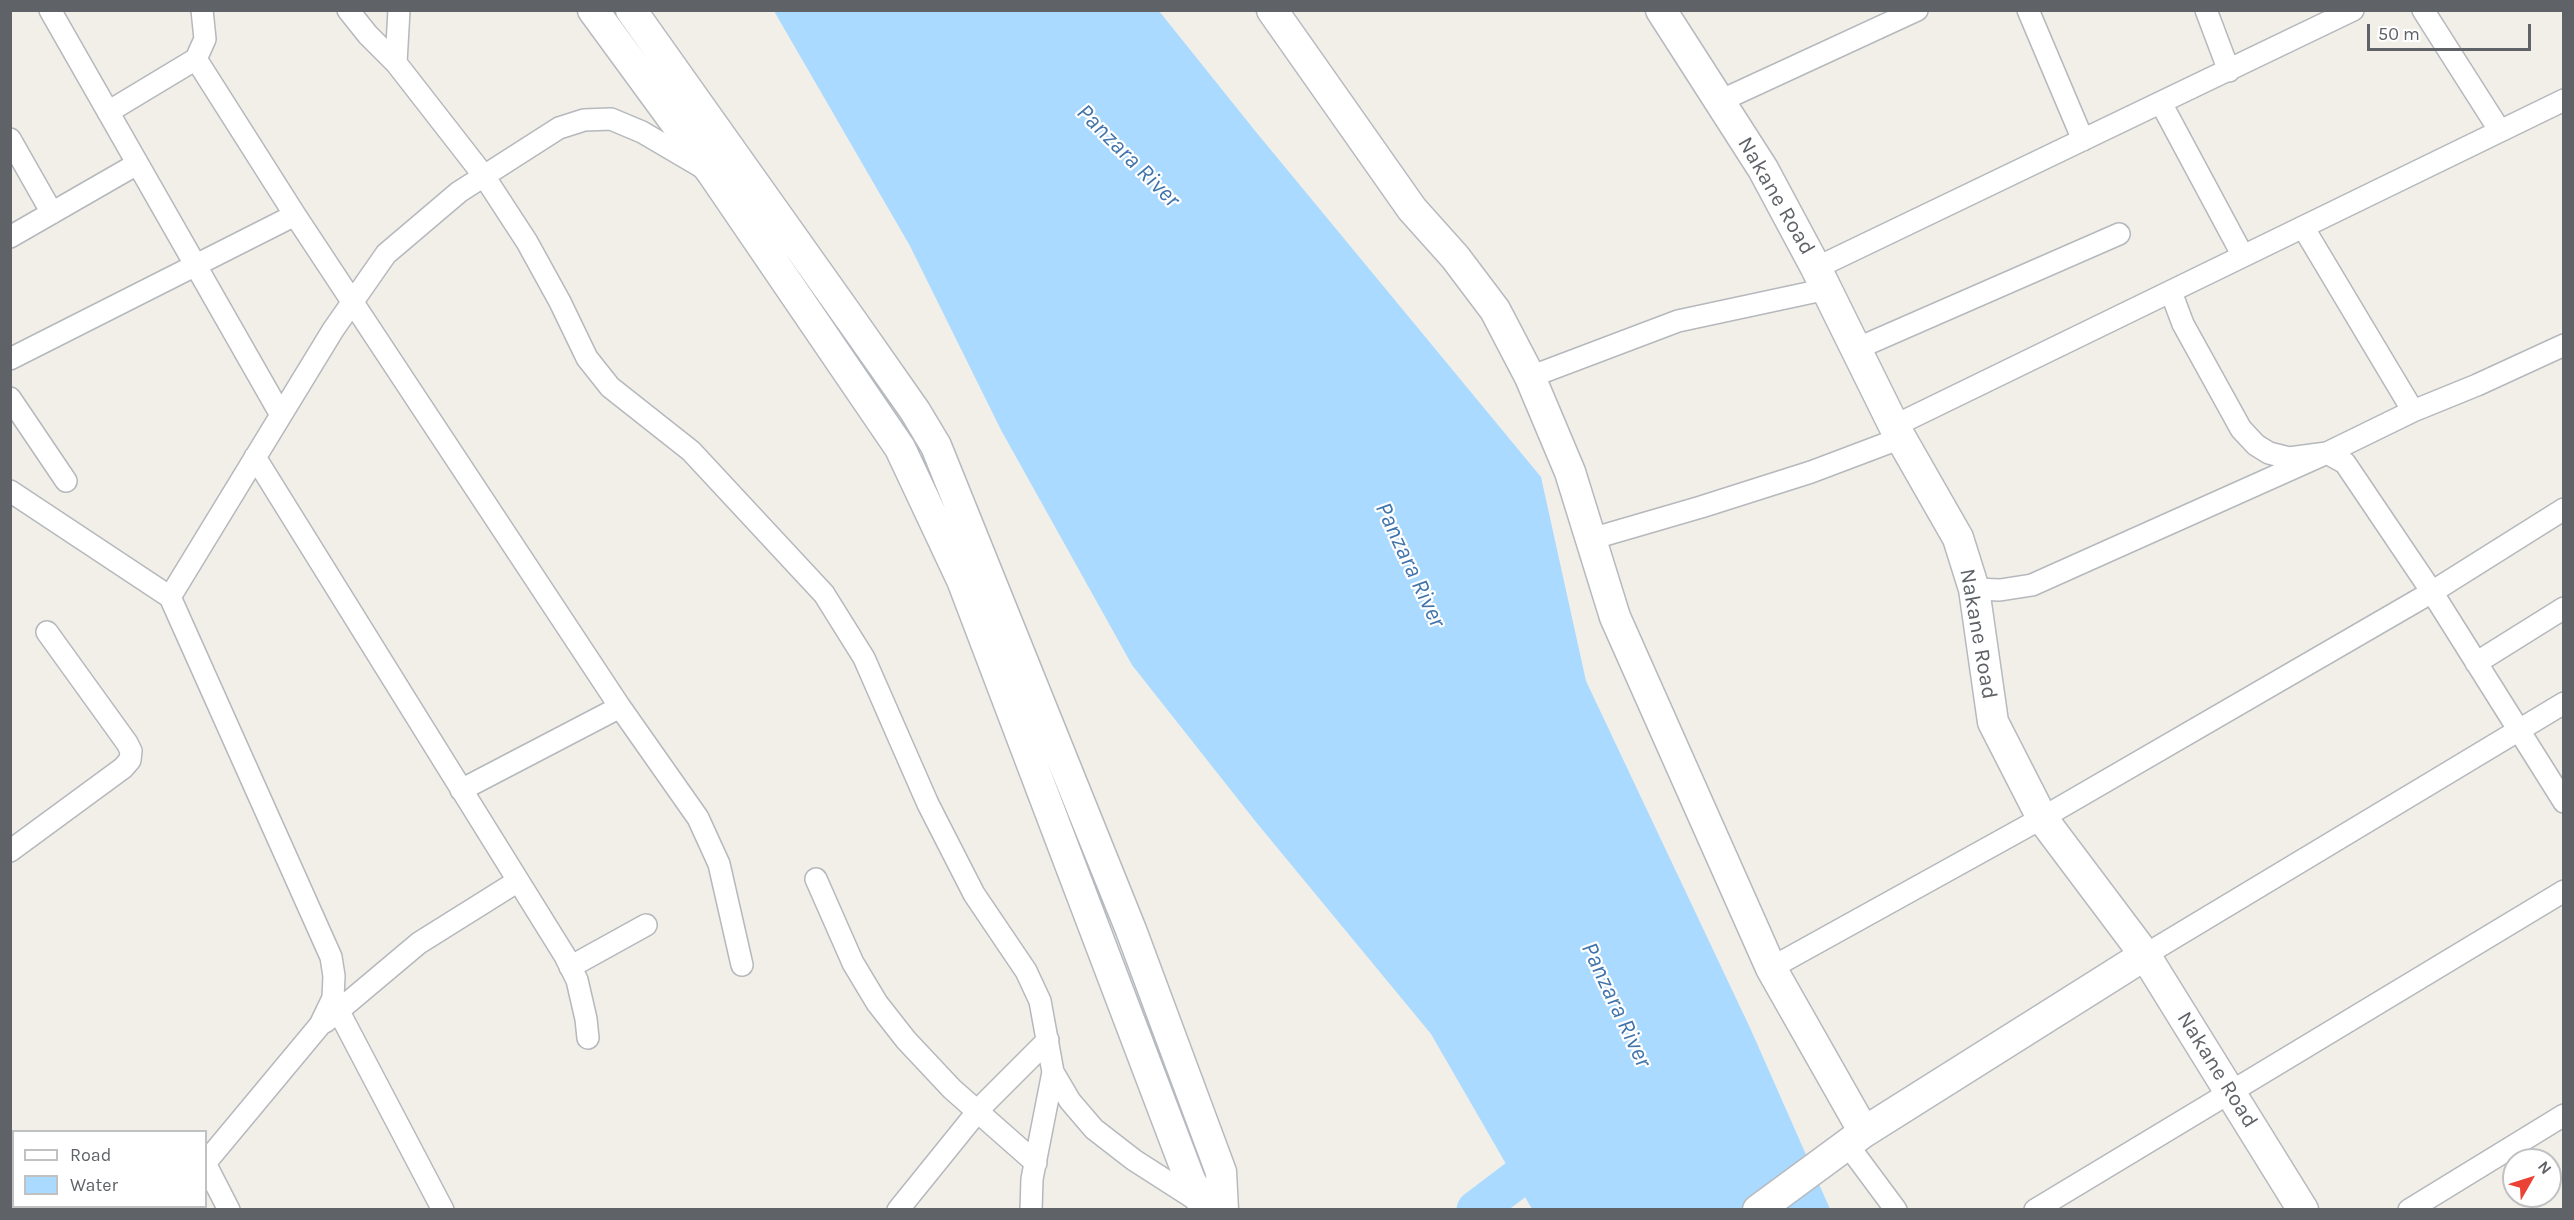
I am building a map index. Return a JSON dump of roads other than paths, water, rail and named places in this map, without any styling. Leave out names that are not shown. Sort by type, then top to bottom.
[{"type":"street","points":[[50,10],[281,415]]},
{"type":"street","points":[[108,112],[196,59],[205,39],[202,10]]},
{"type":"street","points":[[348,10],[368,35],[396,63],[484,176],[526,242],[560,302],[587,358],[610,387],[691,451],[824,594],[864,658],[928,804],[974,894],[1026,971],[1040,1001],[1053,1072],[1034,1171],[1032,1209]]},
{"type":"street","points":[[396,63],[399,10]]},
{"type":"street","points":[[593,10],[725,166]]},
{"type":"street","points":[[631,10],[900,448],[924,496],[962,580],[1190,1180],[1210,1208]]},
{"type":"street","points":[[1272,10],[1412,208],[1455,257],[1495,310],[1530,377],[1570,472],[1615,617],[1771,968],[1845,1145],[1896,1209]]},
{"type":"street","name":"Nakane Road","points":[[1661,10],[1763,169],[1822,279],[1897,432],[1958,538],[1974,589],[1993,722],[2042,818],[2145,954],[2303,1209]]},
{"type":"street","points":[[1720,101],[1917,10]]},
{"type":"street","points":[[2028,10],[2083,140]]},
{"type":"street","points":[[2206,10],[2229,71]]},
{"type":"street","points":[[1530,377],[1678,321],[1822,279],[2083,140],[2353,10]]},
{"type":"street","points":[[2423,10],[2500,131]]},
{"type":"street","points":[[196,59],[352,302],[620,707],[698,818],[719,864],[742,965]]},
{"type":"street","points":[[1591,539],[1811,472],[1897,432],[2242,256],[2564,100]]},
{"type":"street","points":[[2161,103],[2242,256]]},
{"type":"street","points":[[170,597],[352,302],[386,254],[459,192],[559,128],[584,120],[611,119],[725,166]]},
{"type":"street","points":[[10,140],[52,213]]},
{"type":"street","points":[[10,237],[137,164]]},
{"type":"street","points":[[10,359],[194,264],[295,215]]},
{"type":"street","points":[[2303,227],[2413,411]]},
{"type":"street","points":[[1856,349],[2119,234]]},
{"type":"street","points":[[2171,292],[2183,324],[2241,429],[2256,445],[2269,453],[2289,458],[2327,453],[2345,463],[2432,592],[2564,802]]},
{"type":"street","points":[[1974,589],[2000,590],[2032,585],[2327,453],[2413,411],[2477,385],[2564,345]]},
{"type":"street","points":[[10,398],[66,481]]},
{"type":"street","points":[[255,457],[570,967],[577,980],[588,1038]]},
{"type":"street","points":[[10,491],[170,597],[331,957],[334,976],[333,998],[320,1025]]},
{"type":"street","points":[[1771,968],[2042,818],[2432,592],[2564,509]]},
{"type":"street","points":[[2476,663],[2564,608]]},
{"type":"street","points":[[10,851],[123,768],[130,760],[131,751],[47,632]]},
{"type":"street","points":[[1758,1209],[1845,1145],[2145,954],[2564,703]]},
{"type":"street","points":[[461,790],[620,707]]},
{"type":"street","points":[[816,879],[853,963],[877,1003],[906,1040],[1034,1171]]},
{"type":"street","points":[[207,1162],[320,1025],[419,943],[518,881]]},
{"type":"street","points":[[2035,1209],[2564,891]]},
{"type":"street","points":[[570,967],[645,925]]},
{"type":"street","points":[[338,1010],[443,1209]]},
{"type":"street","points":[[898,1209],[977,1112],[1048,1040]]},
{"type":"street","points":[[1053,1072],[1070,1101],[1094,1128],[1134,1160],[1210,1208]]},
{"type":"street","points":[[2409,1209],[2564,1115]]},
{"type":"street","points":[[207,1165],[229,1209]]},
{"type":"water","name":"Panzara River","points":[[774,11],[1159,11],[1541,477],[1586,681],[1751,1030],[1830,1209],[1532,1209],[1431,1034],[1256,822],[1132,665],[1001,430],[910,246]]},
{"type":"waterway","points":[[1476,1210],[1558,1148]]}]
